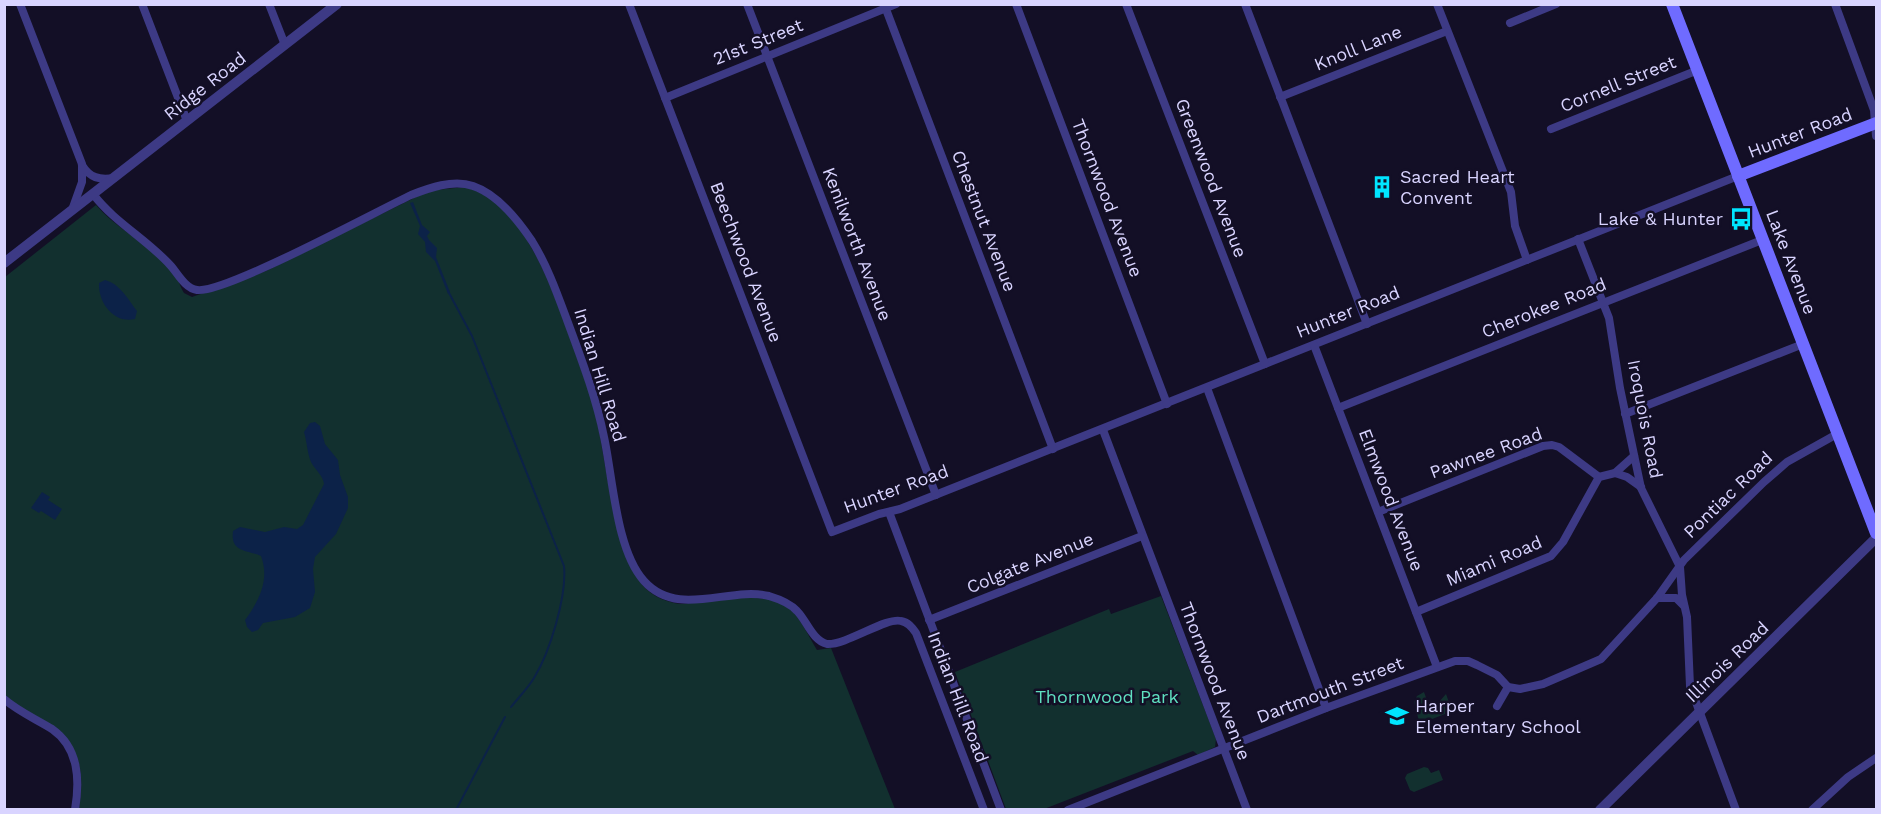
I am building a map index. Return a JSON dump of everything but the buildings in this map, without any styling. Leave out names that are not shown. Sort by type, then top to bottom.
[{"type":"main road","name":"Lake Avenue","points":[[1672,4],[1876,533]]},
{"type":"main road","name":"Hunter Road","points":[[1738,176],[1876,128]]},
{"type":"street","points":[[20,4],[82,164],[86,171],[94,177],[114,178]]},
{"type":"street","points":[[142,4],[187,121]]},
{"type":"street","points":[[269,4],[285,45]]},
{"type":"street","name":"Ridge Road","points":[[6,260],[337,4]]},
{"type":"street","name":"Beechwood Avenue","points":[[629,4],[832,532]]},
{"type":"street","name":"Kenilworth Avenue","points":[[747,4],[936,495]]},
{"type":"street","name":"21st Street","points":[[665,98],[896,4]]},
{"type":"street","name":"Thornwood Avenue","points":[[1016,4],[1167,404]]},
{"type":"street","name":"Greenwood Avenue","points":[[1126,4],[1265,364]]},
{"type":"street","points":[[1437,4],[1511,192],[1515,226],[1527,260]]},
{"type":"street","points":[[1510,23],[1556,4]]},
{"type":"street","points":[[1834,4],[1874,110],[1876,128]]},
{"type":"street","points":[[1246,5],[1367,324]]},
{"type":"street","name":"Chestnut Avenue","points":[[885,7],[1053,449]]},
{"type":"street","name":"Knoll Lane","points":[[1280,97],[1448,31]]},
{"type":"street","name":"Cornell Street","points":[[1551,129],[1698,70]]},
{"type":"street","points":[[72,210],[82,182],[82,164]]},
{"type":"street","name":"Hunter Road","points":[[832,532],[936,495],[1102,430],[1738,176]]},
{"type":"street","name":"Indian Hill Road","points":[[93,194],[108,213],[170,265],[186,285],[198,290],[213,288],[252,273],[426,189],[462,184],[471,185],[489,194],[507,211],[532,241],[558,298],[596,404],[624,540],[638,574],[658,593],[673,599],[717,599],[757,595],[784,601],[797,610],[817,638],[827,644],[841,642],[895,620],[907,623],[916,633],[984,810]]},
{"type":"street","name":"Iroquois Road","points":[[1578,239],[1604,302],[1610,325],[1625,414],[1641,488],[1680,567],[1688,638],[1689,680],[1736,810]]},
{"type":"street","name":"Cherokee Road","points":[[1338,408],[1762,240]]},
{"type":"street","points":[[1625,414],[1803,344]]},
{"type":"street","name":"Elmwood Avenue","points":[[1314,345],[1437,667]]},
{"type":"street","points":[[1207,388],[1326,708]]},
{"type":"street","name":"Thornwood Avenue","points":[[1102,430],[1247,810]]},
{"type":"street","name":"Pontiac Road","points":[[1508,687],[1530,688],[1601,659],[1657,598],[1680,567],[1781,467],[1805,450],[1838,434]]},
{"type":"street","name":"Pawnee Road","points":[[1377,512],[1543,446],[1559,447],[1599,477]]},
{"type":"street","points":[[1599,477],[1615,473],[1634,456]]},
{"type":"street","points":[[1615,473],[1627,477],[1641,488]]},
{"type":"street","name":"Miami Road","points":[[1416,612],[1551,556],[1563,542],[1599,477]]},
{"type":"street","points":[[890,512],[1001,810]]},
{"type":"street","name":"Colgate Avenue","points":[[929,620],[1142,536]]},
{"type":"street","name":"Illinois Road","points":[[1600,810],[1876,538]]},
{"type":"street","points":[[1657,598],[1676,598],[1684,606]]},
{"type":"street","points":[[1437,667],[1455,661],[1468,661],[1497,675],[1508,687],[1497,706]]},
{"type":"street","name":"Dartmouth Street","points":[[1068,810],[1326,708],[1437,667]]},
{"type":"street","points":[[4,699],[54,730],[67,745],[76,763],[79,780],[75,810]]},
{"type":"street","points":[[1812,810],[1848,777],[1876,758]]},
{"type":"green space","points":[[465,187],[486,196],[505,211],[535,253],[547,278],[591,399],[616,521],[638,579],[651,593],[674,603],[753,598],[781,603],[791,610],[817,650],[831,648],[895,809],[79,809],[81,783],[79,764],[73,750],[52,729],[5,695],[5,277],[96,205],[116,224],[161,259],[178,280],[184,293],[192,297],[266,271],[418,196],[435,190]]},
{"type":"green space","name":"Thornwood Park","points":[[1161,596],[1216,739],[1215,747],[1198,755],[1193,751],[1044,809],[1006,809],[955,672],[1109,609],[1111,614]]},
{"type":"green space","points":[[1424,692],[1429,706],[1439,702],[1446,694],[1450,705],[1445,714],[1422,723],[1419,721],[1414,702],[1417,696]]},
{"type":"green space","points":[[1424,767],[1428,768],[1431,773],[1439,770],[1443,780],[1414,792],[1410,790],[1405,778],[1407,774]]},
{"type":"water","points":[[413,202],[422,225],[430,232],[427,236],[429,240],[437,248],[436,257],[450,292],[448,294],[435,261],[426,252],[425,242],[418,234],[420,226],[410,203]]},
{"type":"water","points":[[105,280],[119,288],[127,297],[137,311],[135,319],[120,318],[104,304],[99,283]]},
{"type":"water","points":[[315,422],[320,426],[325,444],[338,460],[340,475],[348,497],[348,508],[336,534],[315,557],[313,569],[315,592],[310,608],[295,617],[263,623],[258,630],[252,632],[245,620],[262,590],[263,565],[261,556],[237,547],[234,543],[233,531],[240,527],[265,532],[284,527],[297,529],[303,525],[324,484],[311,462],[304,432],[310,423]]},
{"type":"water","points":[[42,492],[50,497],[48,500],[62,509],[55,520],[31,508]]},
{"type":"waterway","points":[[448,291],[472,336],[564,566],[560,608],[546,654],[532,682],[511,707]]},
{"type":"waterway","points":[[456,810],[505,717]]},
{"type":"place","name":"Sacred Heart Convent","points":[[1382,187]]},
{"type":"place","name":"Lake & Hunter","points":[[1741,219]]},
{"type":"place","name":"Harper Elementary School","points":[[1397,716]]}]
